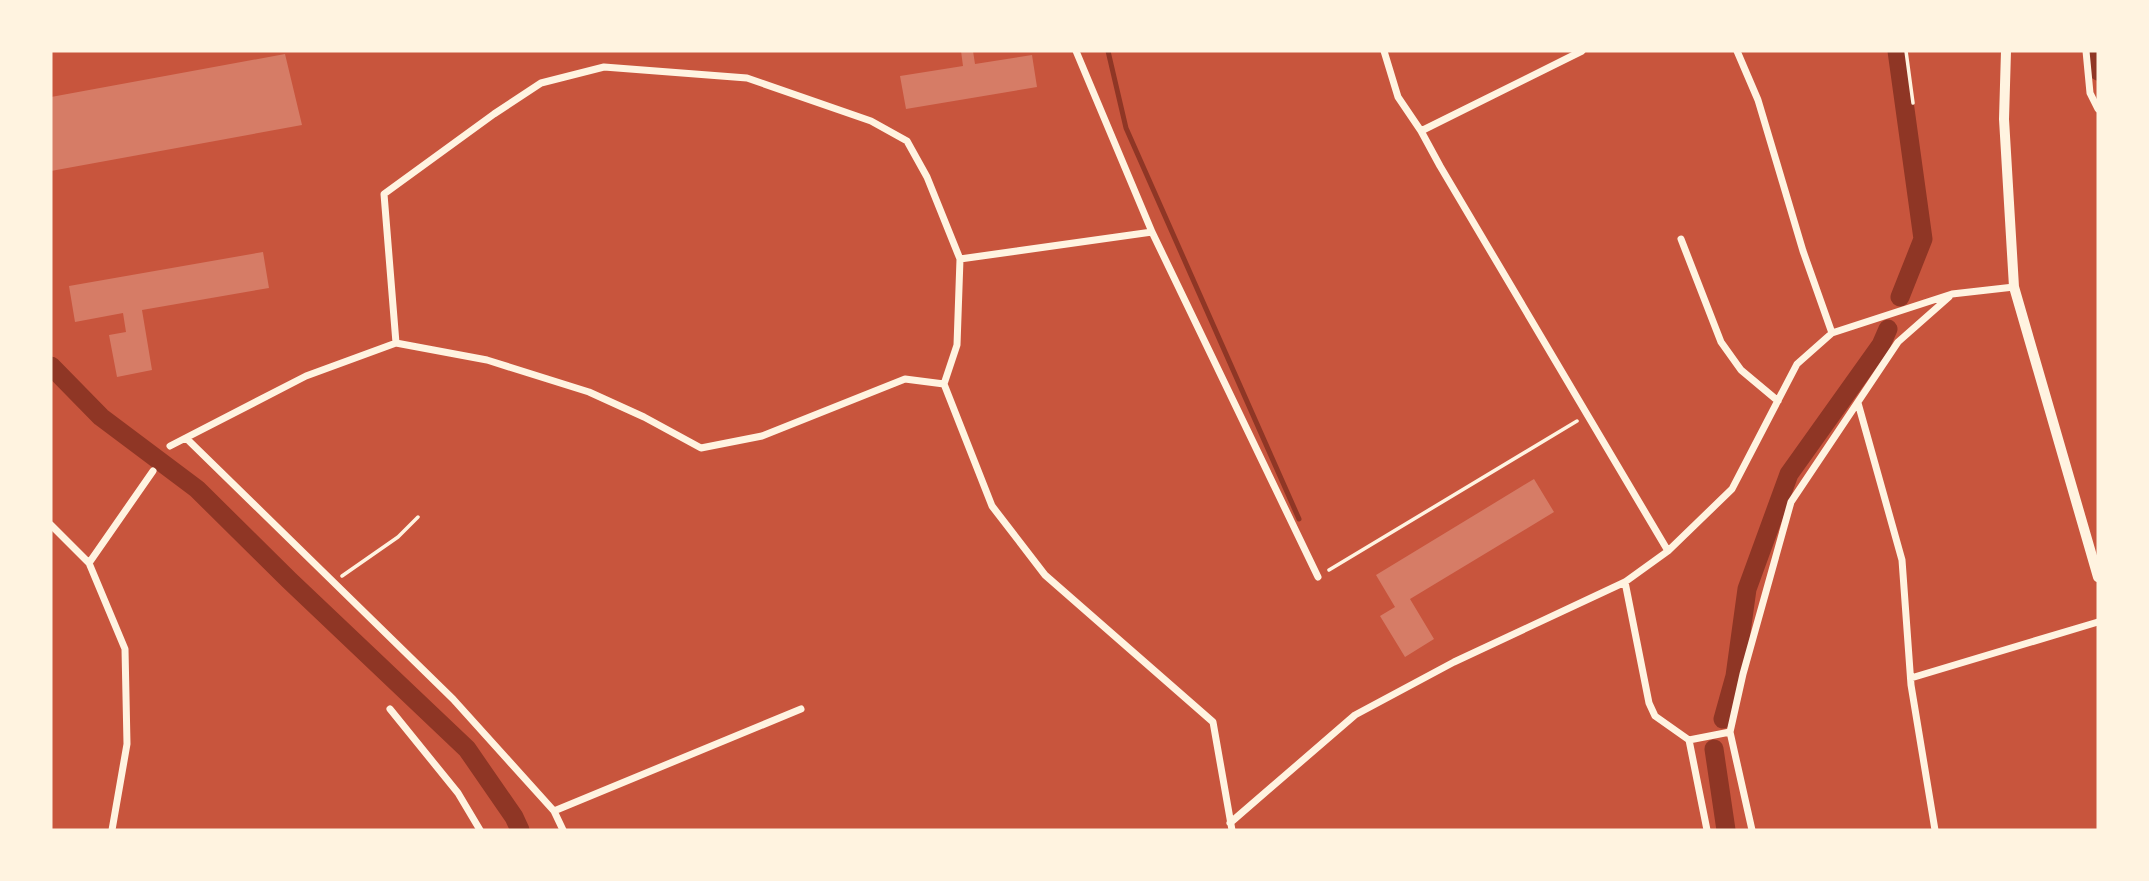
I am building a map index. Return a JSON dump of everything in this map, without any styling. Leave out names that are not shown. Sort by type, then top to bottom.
[{"type":"main road","points":[[2006,51],[2004,119],[2014,287],[2098,577]]},
{"type":"street","points":[[1076,51],[1152,232],[1318,576]]},
{"type":"street","points":[[1384,51],[1398,97],[1421,131],[1668,551]]},
{"type":"street","points":[[1421,131],[1582,51]]},
{"type":"street","points":[[1737,51],[1758,100],[1803,251],[1832,334]]},
{"type":"street","points":[[2086,51],[2090,93],[2098,109]]},
{"type":"street","points":[[396,343],[384,194],[541,83],[604,67],[747,78],[871,121],[907,141],[927,177],[960,259],[957,345],[944,384],[992,506],[1045,575],[1213,722],[1231,827]]},
{"type":"street","points":[[960,259],[1152,232]]},
{"type":"street","points":[[1681,239],[1721,342],[1741,370],[1778,401]]},
{"type":"street","points":[[1231,827],[1355,715],[1454,662],[1625,582],[1668,551],[1732,489],[1797,364],[1832,334],[1952,294],[2014,287]]},
{"type":"street","points":[[1752,830],[1730,732],[1743,674],[1791,502],[1899,342],[1952,294]]},
{"type":"street","points":[[170,446],[306,376],[396,343],[487,360],[589,392],[701,448],[762,436],[905,379],[944,384]]},
{"type":"street","points":[[1858,403],[1902,560],[1911,678],[1935,830]]},
{"type":"street","points":[[186,438],[453,699],[554,811],[563,830]]},
{"type":"street","points":[[89,563],[153,471]]},
{"type":"street","points":[[51,525],[89,563],[125,649],[127,744],[112,830]]},
{"type":"street","points":[[1625,582],[1649,704],[1655,716],[1675,733],[1689,740],[1730,732]]},
{"type":"street","points":[[1911,678],[2098,622]]},
{"type":"street","points":[[390,709],[458,793],[480,830]]},
{"type":"street","points":[[554,811],[802,709]]},
{"type":"street","points":[[1689,740],[1707,830]]},
{"type":"path","points":[[1906,51],[1913,103]]},
{"type":"path","points":[[1318,576],[1587,415]]},
{"type":"path","points":[[333,582],[398,537],[418,517]]},
{"type":"building","points":[[961,51],[973,51],[975,64],[1032,55],[1037,87],[906,109],[900,76],[963,66]]},
{"type":"building","points":[[285,54],[302,125],[51,171],[51,97]]},
{"type":"building","points":[[263,252],[269,288],[142,310],[152,370],[117,377],[109,335],[126,332],[123,313],[75,322],[69,286]]},
{"type":"building","points":[[1534,479],[1554,512],[1410,599],[1434,639],[1405,657],[1380,616],[1395,607],[1376,575]]},
{"type":"waterway","points":[[1108,51],[1126,128],[1299,519]]},
{"type":"waterway","points":[[1897,51],[1923,239],[1900,297]]},
{"type":"waterway","points":[[2098,56],[2098,71]]},
{"type":"waterway","points":[[1723,719],[1735,676],[1747,589],[1789,474],[1881,345],[1888,329]]},
{"type":"waterway","points":[[51,366],[101,417],[197,489],[467,749],[520,830]]},
{"type":"waterway","points":[[1714,749],[1726,830]]}]
